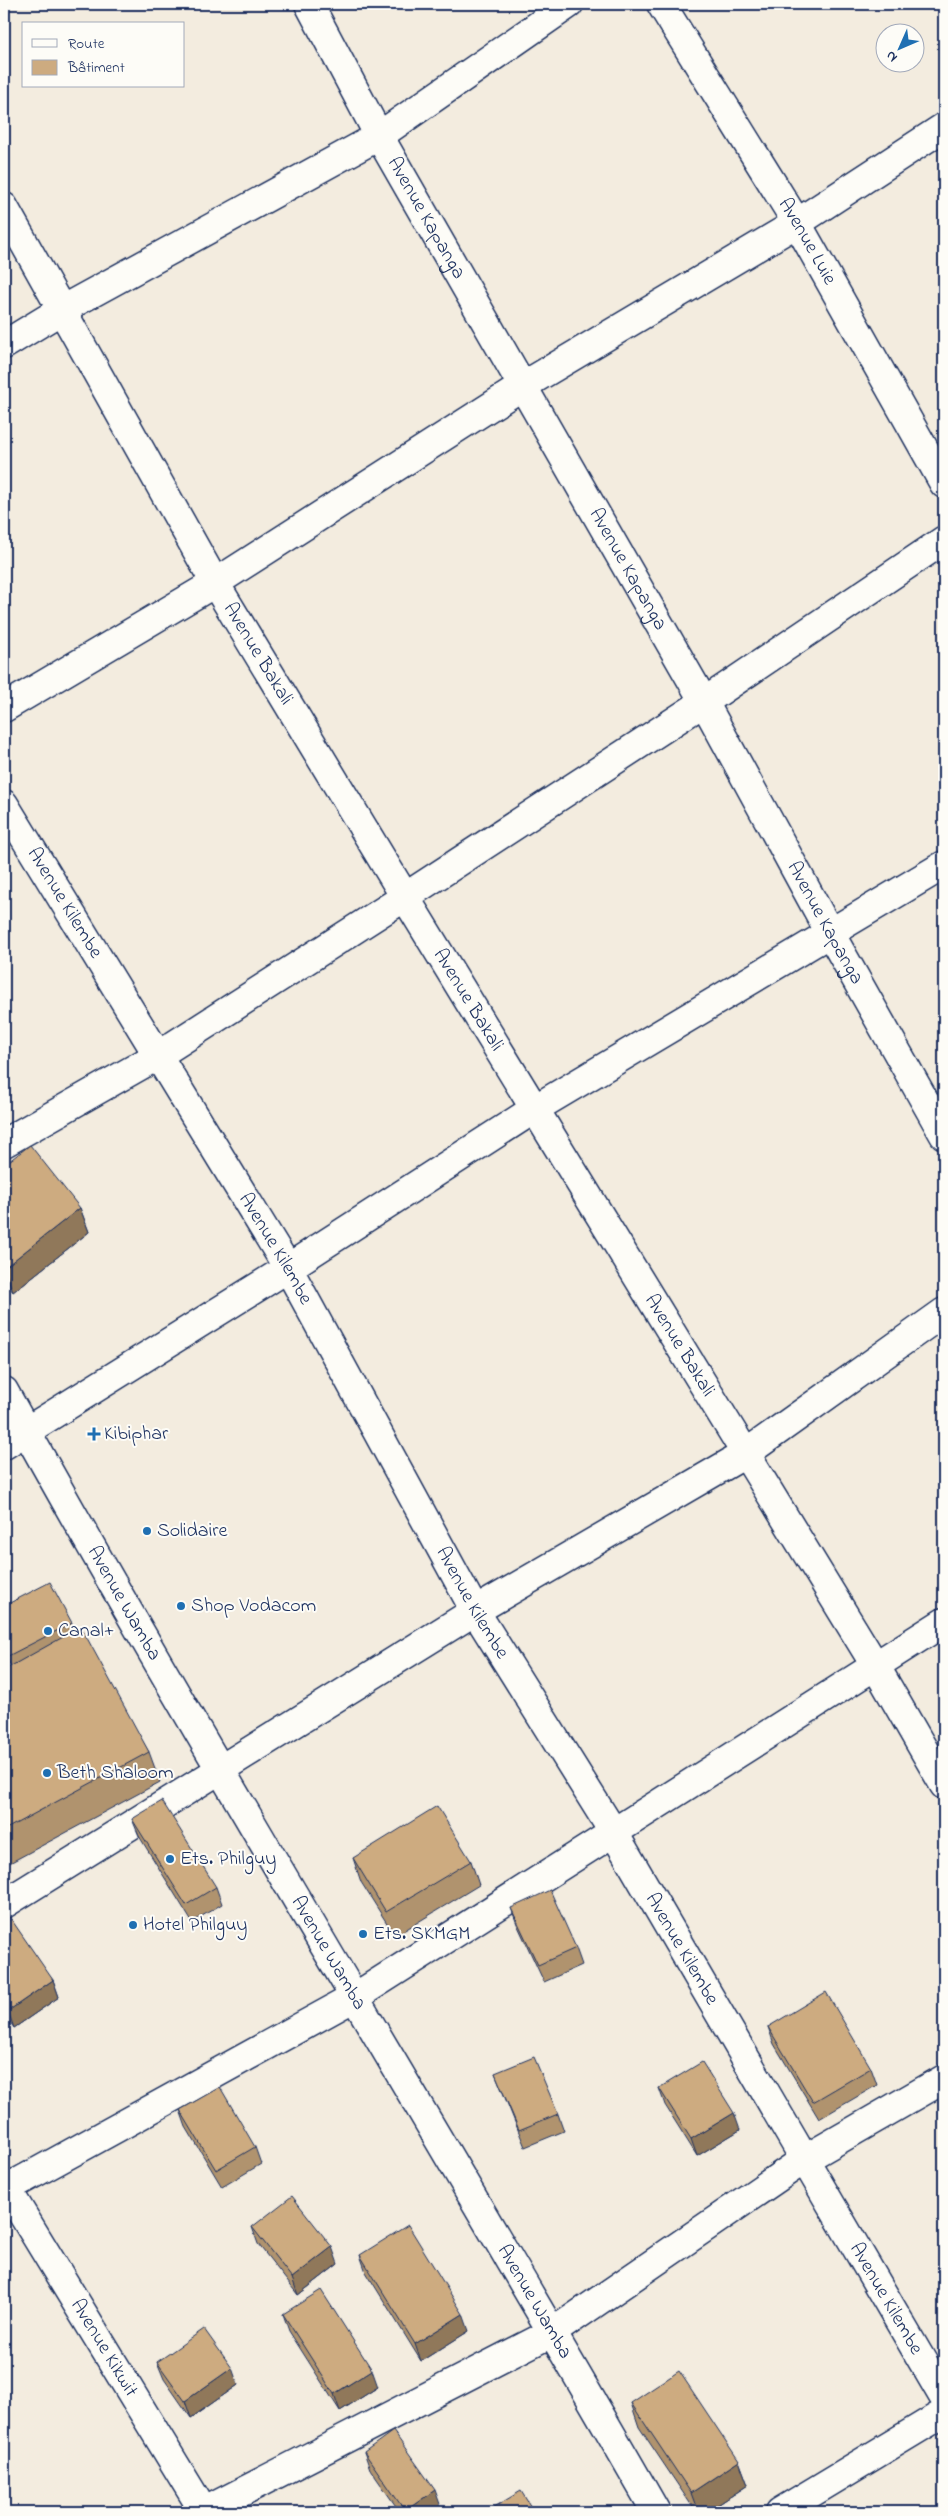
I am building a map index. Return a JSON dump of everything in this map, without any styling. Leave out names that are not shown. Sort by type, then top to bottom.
[{"type":"street","name":"Avenue Kapanga","points":[[309,4],[378,136],[704,702],[830,934],[944,1135]]},
{"type":"street","points":[[4,345],[63,309],[378,136],[569,4]]},
{"type":"street","name":"Avenue Luie","points":[[661,4],[797,223],[944,484]]},
{"type":"street","points":[[4,708],[215,583],[521,387],[797,223],[944,127]]},
{"type":"street","name":"Avenue Bakali","points":[[4,207],[63,309],[215,583],[404,897],[536,1108],[875,1665],[944,1785]]},
{"type":"street","points":[[4,1143],[157,1056],[704,702],[944,540]]},
{"type":"street","name":"Avenue Kilembe","points":[[4,804],[288,1268],[475,1611],[614,1833],[944,2398]]},
{"type":"street","points":[[15,1438],[288,1268],[536,1108],[944,865]]},
{"type":"street","points":[[4,1904],[475,1611],[746,1454],[944,1312]]},
{"type":"street","name":"Avenue Wamba","points":[[4,1391],[15,1438],[222,1770],[553,2332],[656,2512]]},
{"type":"street","points":[[5,2188],[355,1997],[944,1622]]},
{"type":"street","points":[[204,2512],[553,2332],[805,2159],[944,2079]]},
{"type":"street","name":"Avenue Kikwit","points":[[5,2188],[204,2512]]},
{"type":"street","points":[[780,2512],[944,2413]]},
{"type":"building","points":[[30,1145],[80,1208],[4,1268],[4,1165]]},
{"type":"building","points":[[50,1582],[72,1623],[8,1656],[4,1648],[4,1606]]},
{"type":"building","points":[[81,1627],[149,1752],[4,1830],[4,1670]]},
{"type":"building","points":[[162,1801],[216,1887],[186,1905],[132,1819]]},
{"type":"building","points":[[437,1806],[471,1861],[386,1912],[353,1858]]},
{"type":"building","points":[[550,1890],[576,1948],[538,1965],[511,1908]]},
{"type":"building","points":[[11,1919],[53,1980],[8,2011],[4,2005],[4,1924]]},
{"type":"building","points":[[826,1992],[871,2068],[813,2102],[768,2027]]},
{"type":"building","points":[[534,2057],[558,2114],[519,2130],[495,2073]]},
{"type":"building","points":[[702,2062],[734,2113],[691,2139],[659,2088]]},
{"type":"building","points":[[220,2087],[255,2147],[216,2170],[180,2110]]},
{"type":"building","points":[[292,2196],[332,2247],[292,2278],[252,2227]]},
{"type":"building","points":[[408,2225],[463,2314],[415,2344],[360,2255]]},
{"type":"building","points":[[321,2290],[372,2370],[334,2394],[283,2314]]},
{"type":"building","points":[[204,2329],[232,2368],[185,2401],[157,2362]]},
{"type":"building","points":[[679,2371],[739,2461],[691,2493],[631,2403]]},
{"type":"building","points":[[393,2431],[435,2490],[405,2511],[364,2452]]},
{"type":"building","points":[[521,2491],[534,2512],[486,2512]]},
{"type":"place","name":"Kibiphar","points":[[94,1434]]},
{"type":"place","name":"Solidaire","points":[[147,1531]]},
{"type":"place","name":"Shop Vodacom","points":[[181,1606]]},
{"type":"place","name":"Canal+","points":[[48,1631]]},
{"type":"place","name":"Beth Shaloom","points":[[47,1773]]},
{"type":"place","name":"Ets. Philguy","points":[[170,1859]]},
{"type":"place","name":"Hotel Philguy","points":[[133,1925]]},
{"type":"place","name":"Ets. SKMGM","points":[[363,1934]]}]
